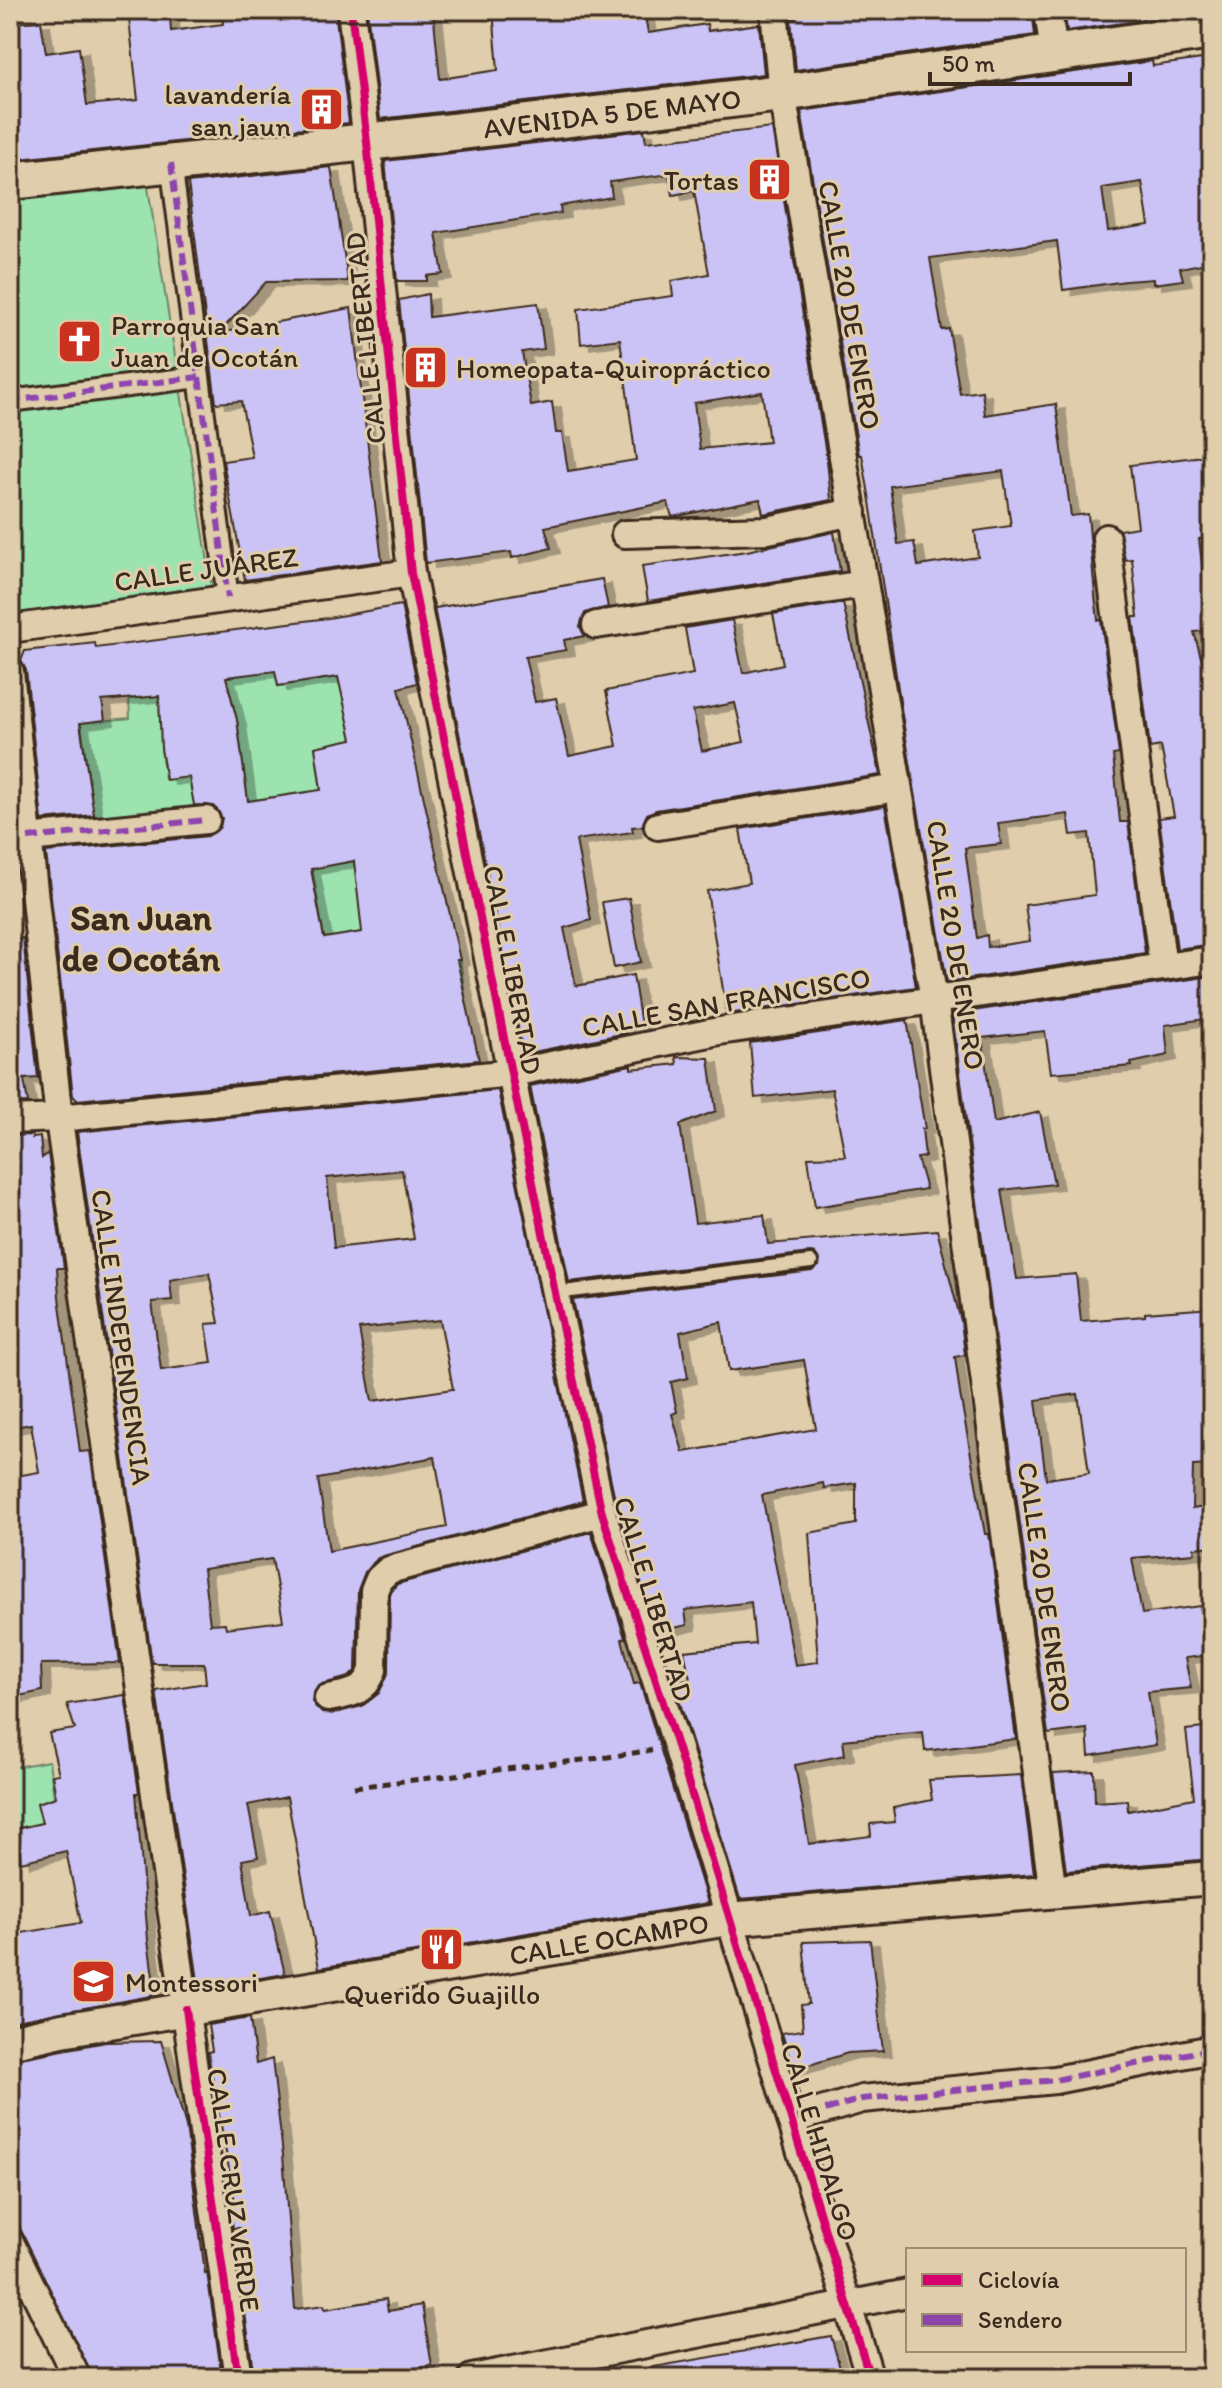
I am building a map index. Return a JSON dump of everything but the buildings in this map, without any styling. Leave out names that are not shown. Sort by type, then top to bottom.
[{"type":"main road","name":"AVENIDA 5 DE MAYO","points":[[10,181],[782,93],[1212,31]]},
{"type":"street","name":"CALLE LIBERTAD","points":[[351,10],[411,573],[602,1513],[677,1746],[728,1919]]},
{"type":"street","name":"CALLE 20 DE ENERO","points":[[774,10],[782,93],[934,1000],[1053,1893]]},
{"type":"street","points":[[1048,10],[1054,54]]},
{"type":"street","points":[[171,163],[228,598]]},
{"type":"street","points":[[10,401],[199,377]]},
{"type":"street","points":[[625,534],[768,530],[853,512]]},
{"type":"street","points":[[1106,538],[1163,967]]},
{"type":"street","name":"CALLE JUÁREZ","points":[[10,629],[411,573]]},
{"type":"street","points":[[596,625],[864,584]]},
{"type":"street","name":"CALLE INDEPENDENCIA","points":[[10,672],[59,1118],[186,2009]]},
{"type":"street","points":[[658,826],[898,788]]},
{"type":"street","points":[[28,838],[206,820]]},
{"type":"street","name":"CALLE SAN FRANCISCO","points":[[10,1120],[59,1118],[512,1073],[719,1031],[1212,960]]},
{"type":"street","points":[[328,1698],[360,1691],[369,1683],[373,1670],[374,1591],[379,1579],[389,1570],[602,1513]]},
{"type":"street","name":"CALLE OCAMPO","points":[[10,2042],[62,2030],[728,1919],[1212,1878]]},
{"type":"street","name":"CALLE HIDALGO","points":[[728,1919],[870,2378]]},
{"type":"street","name":"CALLE CRUZ VERDE","points":[[186,2009],[238,2378]]},
{"type":"street","points":[[791,2120],[862,2099],[1055,2080],[1212,2049]]},
{"type":"street","points":[[10,2242],[77,2378]]},
{"type":"street","points":[[472,2378],[906,2293]]},
{"type":"lane","points":[[555,1293],[811,1262]]},
{"type":"path","points":[[354,1787],[677,1746]]},
{"type":"green space","points":[[146,175],[212,587],[12,619],[10,190]]},
{"type":"green space","points":[[258,626],[268,626],[278,685],[339,677],[352,739],[315,747],[321,790],[248,801],[237,720],[226,677],[266,672]]},
{"type":"green space","points":[[159,696],[160,718],[176,745],[161,748],[165,779],[189,777],[195,806],[94,818],[81,723],[130,718],[129,699]]},
{"type":"green space","points":[[342,839],[344,863],[354,861],[363,931],[397,926],[404,969],[460,960],[465,995],[371,1008],[362,932],[325,938],[336,1055],[318,1058],[308,941],[324,938],[308,843]]},
{"type":"green space","points":[[49,1761],[54,1798],[42,1823],[15,1829],[17,1842],[10,1844],[10,1768]]},
{"type":"marked path","points":[[171,163],[228,598]]},
{"type":"marked path","points":[[10,401],[199,377]]},
{"type":"marked path","points":[[28,838],[206,820]]},
{"type":"marked path","points":[[791,2120],[862,2099],[1055,2080],[1212,2049]]},
{"type":"cycle path","points":[[351,10],[411,573],[602,1513],[677,1746],[870,2378]]},
{"type":"cycle path","points":[[186,2009],[238,2378]]},
{"type":"place","name":"lavandería san jaun","points":[[322,110]]},
{"type":"place","name":"Tortas","points":[[770,180]]},
{"type":"place","name":"Parroquia San Juan de Ocotán","points":[[80,341]]},
{"type":"place","name":"Homeopata-Quiropráctico","points":[[425,368]]},
{"type":"place","name":"Querido Guajillo","points":[[442,1950]]},
{"type":"place","name":"Montessori","points":[[94,1982]]},
{"type":"district","name":"San Juan de Ocotán","points":[[141,938]]}]
